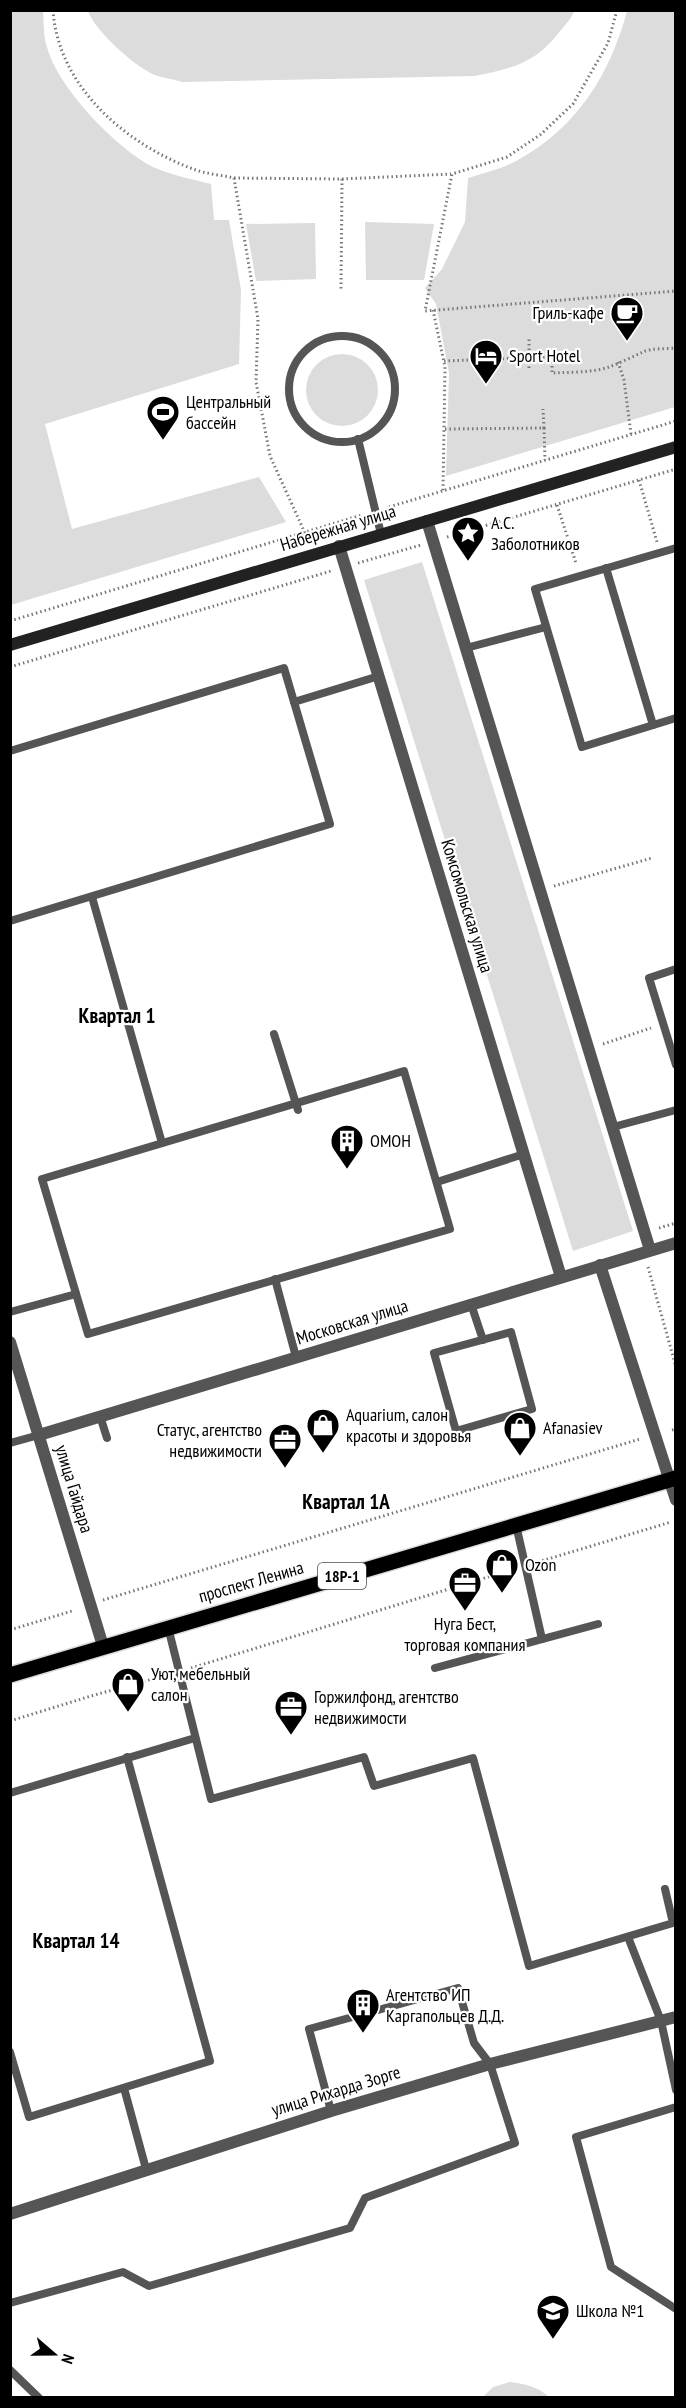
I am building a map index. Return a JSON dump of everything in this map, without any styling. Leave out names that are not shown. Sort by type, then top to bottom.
[{"type":"main road","name":"проспект Ленина","points":[[10,1674],[672,1479]]},
{"type":"street","name":"Набережная улица","points":[[10,645],[675,447]]},
{"type":"street","points":[[427,520],[651,1250]]},
{"type":"street","name":"Комсомольская улица","points":[[339,546],[561,1277]]},
{"type":"street","name":"Московская улица","points":[[39,1435],[675,1243]]},
{"type":"street","points":[[600,1265],[672,1479],[675,1500]]},
{"type":"street","name":"улица Гайдара","points":[[10,1342],[103,1646]]},
{"type":"street","name":"улица Рихарда Зорге","points":[[10,2214],[331,2111],[490,2064],[675,2017]]},
{"type":"lane","points":[[337,336],[355,338],[371,345],[384,357],[392,373],[395,391],[392,408],[382,424],[369,435],[358,440],[336,443],[319,438],[305,428],[295,415],[289,398],[289,381],[294,365],[305,351],[320,341],[337,336]]},
{"type":"lane","points":[[358,440],[381,534]]},
{"type":"lane","points":[[675,548],[535,589],[582,747],[675,718]]},
{"type":"lane","points":[[606,568],[653,725]]},
{"type":"lane","points":[[466,648],[546,627]]},
{"type":"lane","points":[[10,751],[284,668],[330,824],[10,921]]},
{"type":"lane","points":[[294,702],[379,676]]},
{"type":"lane","points":[[92,897],[162,1143]]},
{"type":"lane","points":[[675,969],[649,978],[675,1065]]},
{"type":"lane","points":[[274,1034],[297,1106]]},
{"type":"lane","points":[[404,1071],[450,1229],[88,1334],[42,1179],[297,1106],[404,1071]]},
{"type":"lane","points":[[614,1127],[675,1110]]},
{"type":"lane","points":[[437,1182],[524,1155]]},
{"type":"lane","points":[[275,1280],[296,1357]]},
{"type":"lane","points":[[10,1312],[76,1294]]},
{"type":"lane","points":[[471,1304],[483,1340]]},
{"type":"lane","points":[[511,1332],[532,1409],[456,1431],[435,1353],[483,1340],[511,1332]]},
{"type":"lane","points":[[100,1416],[107,1438]]},
{"type":"lane","points":[[10,1443],[39,1435]]},
{"type":"lane","points":[[516,1525],[542,1639]]},
{"type":"lane","points":[[435,1668],[598,1624]]},
{"type":"lane","points":[[168,1627],[211,1799],[364,1757],[374,1786],[473,1758],[529,1966],[673,1923],[664,1889]]},
{"type":"lane","points":[[10,1793],[195,1738]]},
{"type":"lane","points":[[10,2052],[28,2117],[210,2061],[127,1758]]},
{"type":"lane","points":[[628,1937],[661,2021],[675,2090]]},
{"type":"lane","points":[[10,2303],[123,2272],[149,2286],[350,2228],[365,2198],[514,2143],[490,2064],[474,2043],[458,1988],[309,2029],[331,2111]]},
{"type":"lane","points":[[124,2088],[146,2169]]},
{"type":"lane","points":[[675,2107],[576,2137],[611,2267],[675,2309]]},
{"type":"lane","points":[[10,2370],[39,2397]]},
{"type":"path","points":[[53,10],[64,56],[89,98],[120,128],[155,152],[195,170],[234,178],[342,179],[452,174],[507,156],[540,135],[573,104],[608,43],[617,10]]},
{"type":"path","points":[[452,174],[425,311],[675,291]]},
{"type":"path","points":[[234,178],[258,319],[256,382],[270,456],[305,533]]},
{"type":"path","points":[[341,289],[342,179]]},
{"type":"path","points":[[433,310],[444,361],[443,491]]},
{"type":"path","points":[[529,339],[529,368]]},
{"type":"path","points":[[491,343],[491,359]]},
{"type":"path","points":[[444,361],[552,357],[552,373],[583,372],[609,367],[636,357],[643,351],[675,348]]},
{"type":"path","points":[[618,362],[624,380],[631,435]]},
{"type":"path","points":[[543,409],[545,460]]},
{"type":"path","points":[[10,621],[675,421]]},
{"type":"path","points":[[445,429],[544,428]]},
{"type":"path","points":[[639,480],[660,552]]},
{"type":"path","points":[[557,504],[580,576]]},
{"type":"path","points":[[552,886],[651,858]]},
{"type":"path","points":[[601,1045],[663,1024]]},
{"type":"path","points":[[656,1264],[646,1267],[675,1367]]},
{"type":"path","points":[[102,1600],[644,1438]]},
{"type":"path","points":[[10,1721],[180,1672],[671,1522]]},
{"type":"path","points":[[10,1630],[72,1611]]},
{"type":"shaded area","points":[[11,10],[43,11],[44,34],[53,63],[90,115],[122,146],[153,167],[211,184],[214,220],[229,220],[241,290],[239,364],[45,424],[72,529],[259,477],[286,522],[11,605]]},
{"type":"shaded area","points":[[88,11],[574,11],[569,21],[552,41],[533,57],[513,67],[475,76],[182,82],[155,75],[137,64],[107,38]]},
{"type":"shaded area","points":[[627,11],[675,11],[675,407],[446,476],[449,373],[436,304],[425,288],[442,269],[465,222],[468,178],[516,161],[556,133],[573,116],[588,98],[611,57]]},
{"type":"shaded area","points":[[365,222],[434,224],[424,280],[366,280]]},
{"type":"shaded area","points":[[315,223],[316,279],[256,281],[246,224]]},
{"type":"shaded area","points":[[342,354],[362,360],[372,370],[378,390],[372,410],[362,420],[342,426],[322,420],[312,410],[306,390],[312,370],[322,360]]},
{"type":"shaded area","points":[[422,562],[633,1231],[573,1251],[364,580]]},
{"type":"shaded area","points":[[510,2382],[531,2386],[549,2397],[483,2397],[493,2387]]},
{"type":"place","name":"Гриль-кафе","points":[[627,342]]},
{"type":"place","name":"Sport Hotel","points":[[486,385]]},
{"type":"place","name":"Центральный бассейн","points":[[163,441]]},
{"type":"place","name":"А.С. Заболотников","points":[[468,562]]},
{"type":"place","name":"ОМОН","points":[[347,1170]]},
{"type":"place","name":"Aquarium, салон красоты и здоровья","points":[[323,1454]]},
{"type":"place","name":"Afanasiev","points":[[520,1457]]},
{"type":"place","name":"Статус, агентство недвижимости","points":[[285,1469]]},
{"type":"place","name":"Ozon","points":[[502,1594]]},
{"type":"place","name":"Нуга Бест, торговая компания","points":[[465,1612]]},
{"type":"place","name":"Уют, мебельный салон","points":[[128,1713]]},
{"type":"place","name":"Горжилфонд, агентство недвижимости","points":[[291,1736]]},
{"type":"place","name":"Агентство ИП Каргапольцев Д.Д.","points":[[363,2034]]},
{"type":"place","name":"Школа №1","points":[[553,2340]]},
{"type":"district","name":"Квартал 1","points":[[117,1016]]},
{"type":"district","name":"Квартал 1А","points":[[346,1502]]},
{"type":"district","name":"Квартал 14","points":[[76,1941]]}]
